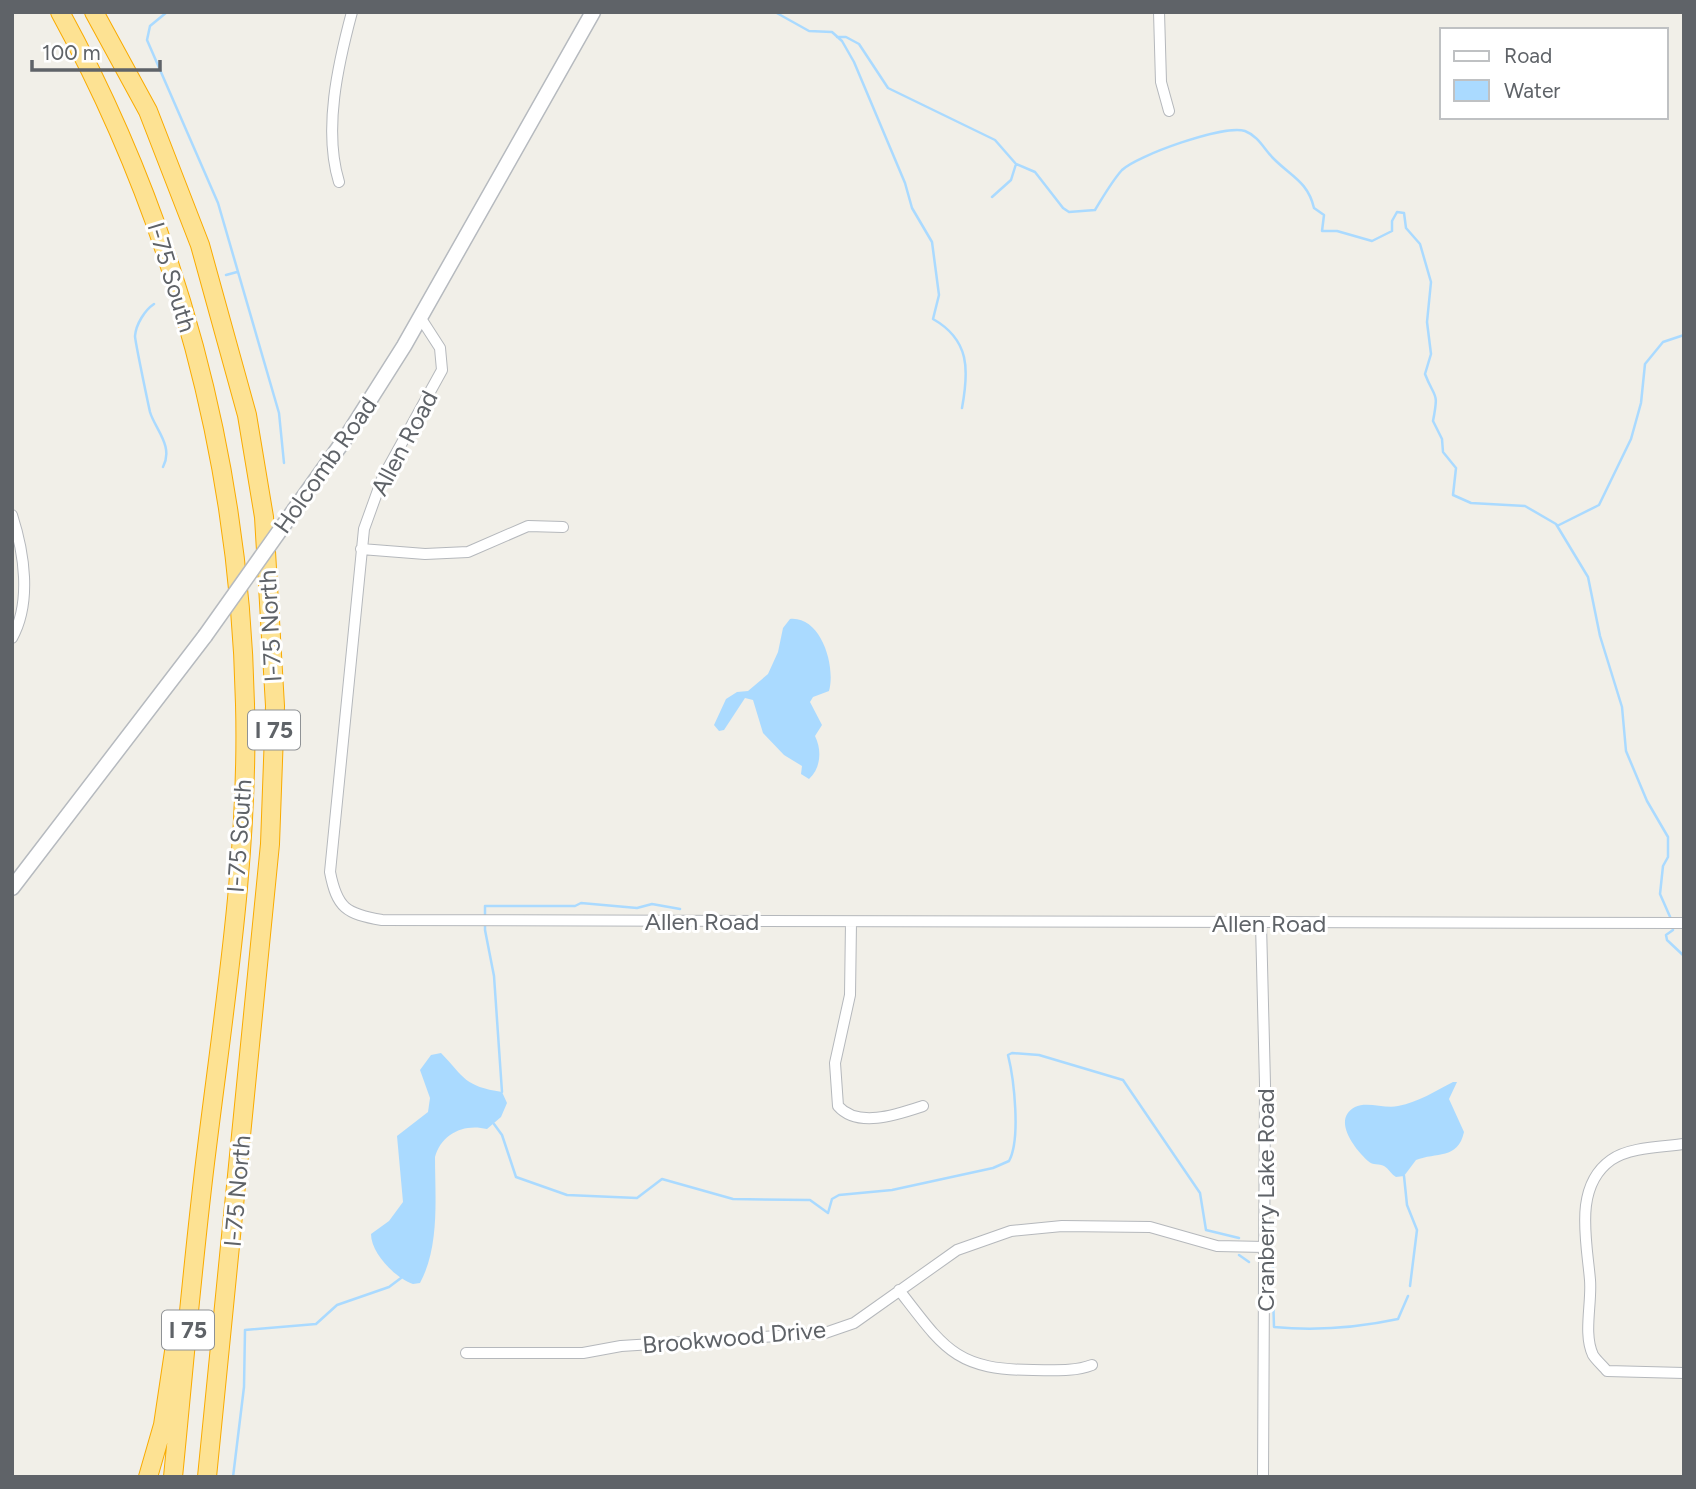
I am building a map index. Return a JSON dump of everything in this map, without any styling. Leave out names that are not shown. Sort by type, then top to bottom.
[{"type":"highway","name":"I-75 South","points":[[60,12],[125,145],[177,286],[207,394],[234,541],[245,708],[244,794],[233,926],[202,1183],[173,1477]]},
{"type":"highway","name":"I-75 North","points":[[94,12],[148,111],[200,245],[247,415],[264,517],[275,706],[270,844],[207,1477]]},
{"type":"highway","points":[[148,1477],[163,1425],[202,1183]]},
{"type":"highway","points":[[218,1477],[227,1379],[223,1334]]},
{"type":"street","points":[[339,182],[334,165],[337,68],[352,12]]},
{"type":"street","name":"Holcomb Road","points":[[12,888],[205,636],[347,436],[421,317],[593,12]]},
{"type":"street","points":[[1159,12],[1161,82],[1169,111]]},
{"type":"street","name":"Allen Road","points":[[421,317],[440,348],[442,370],[382,479],[371,504],[361,548],[330,872],[335,895],[344,908],[358,916],[382,920],[727,919],[1261,924],[1573,920],[1684,923]]},
{"type":"street","points":[[12,515],[22,556],[24,595],[12,638]]},
{"type":"street","points":[[361,548],[425,554],[468,552],[528,526],[563,527]]},
{"type":"street","points":[[851,922],[850,995],[835,1063],[835,1097],[838,1106],[848,1115],[864,1118],[894,1115],[923,1106]]},
{"type":"street","name":"Cranberry Lake Road","points":[[1261,924],[1265,1247],[1263,1477]]},
{"type":"street","points":[[1684,1144],[1628,1153],[1611,1159],[1596,1175],[1588,1197],[1584,1243],[1590,1280],[1590,1342],[1593,1356],[1607,1371],[1684,1373]]},
{"type":"street","name":"Brookwood Drive","points":[[466,1353],[583,1353],[621,1346],[825,1333],[854,1323],[941,1259],[966,1246],[1000,1233],[1031,1228],[1150,1227],[1217,1246],[1265,1247]]},
{"type":"street","points":[[899,1290],[950,1352],[982,1367],[1066,1370],[1092,1365]]},
{"type":"water","points":[[790,619],[801,620],[818,634],[824,644],[830,669],[829,691],[813,697],[810,702],[822,725],[815,736],[819,747],[818,764],[809,779],[801,774],[802,766],[784,755],[763,733],[753,700],[745,698],[724,730],[719,731],[714,725],[726,699],[737,692],[748,691],[768,674],[778,652],[783,628]]},
{"type":"water","points":[[441,1053],[466,1080],[480,1087],[502,1092],[507,1103],[501,1117],[487,1129],[462,1129],[448,1136],[438,1149],[435,1157],[434,1237],[420,1283],[413,1284],[385,1264],[375,1249],[371,1234],[389,1221],[403,1202],[397,1136],[428,1112],[430,1098],[420,1070],[431,1055]]},
{"type":"water","points":[[1457,1082],[1449,1099],[1464,1132],[1457,1147],[1451,1151],[1416,1160],[1404,1176],[1396,1177],[1384,1166],[1370,1163],[1352,1143],[1345,1127],[1345,1119],[1355,1107],[1393,1107],[1406,1104]]},
{"type":"waterway","points":[[167,12],[150,26],[147,40],[218,203],[279,413],[284,463]]},
{"type":"waterway","points":[[775,12],[809,31],[832,32],[842,41],[854,62],[905,183],[912,208],[932,242],[939,295],[933,319],[954,336],[964,357],[966,381],[962,408]]},
{"type":"waterway","points":[[837,37],[846,37],[859,44],[888,88],[995,140],[1016,164],[1035,172],[1069,212],[1095,210],[1122,170],[1144,157],[1181,143],[1234,130],[1245,131],[1254,137],[1298,180],[1308,192],[1314,208],[1324,215],[1322,231],[1337,231],[1372,241],[1392,231],[1392,221],[1397,212],[1404,213],[1406,228],[1420,244],[1431,282],[1427,322],[1431,354],[1425,374],[1435,396],[1433,421],[1442,439],[1443,452],[1456,468],[1453,495],[1471,503],[1525,506],[1556,524],[1588,577],[1600,636],[1622,707],[1626,751],[1647,801],[1668,837],[1668,857],[1663,866],[1660,894],[1671,919]]},
{"type":"waterway","points":[[992,197],[1011,180],[1016,164]]},
{"type":"waterway","points":[[226,275],[237,272]]},
{"type":"waterway","points":[[154,304],[141,318],[135,336],[150,412],[165,445],[166,459],[163,467]]},
{"type":"waterway","points":[[1557,526],[1599,505],[1631,439],[1641,403],[1645,364],[1663,342],[1684,335]]},
{"type":"waterway","points":[[502,1092],[494,976],[485,930],[485,906],[575,906],[581,903],[637,908],[652,904],[680,909]]},
{"type":"waterway","points":[[1672,925],[1673,930],[1666,935],[1667,940],[1684,956]]},
{"type":"waterway","points":[[494,1124],[502,1135],[516,1177],[567,1195],[637,1198],[662,1179],[733,1199],[810,1200],[828,1213],[832,1199],[839,1195],[892,1190],[993,1168],[1009,1161],[1016,1124],[1008,1055],[1039,1055],[1123,1080],[1200,1193],[1206,1230],[1239,1238]]},
{"type":"waterway","points":[[1404,1176],[1407,1205],[1417,1230],[1410,1286]]},
{"type":"waterway","points":[[1239,1255],[1249,1262]]},
{"type":"waterway","points":[[1273,1262],[1273,1285]]},
{"type":"waterway","points":[[233,1477],[244,1387],[245,1330],[316,1324],[337,1305],[389,1287],[401,1278]]},
{"type":"waterway","points":[[1273,1294],[1274,1327],[1306,1329],[1352,1327],[1398,1319],[1408,1296]]}]
